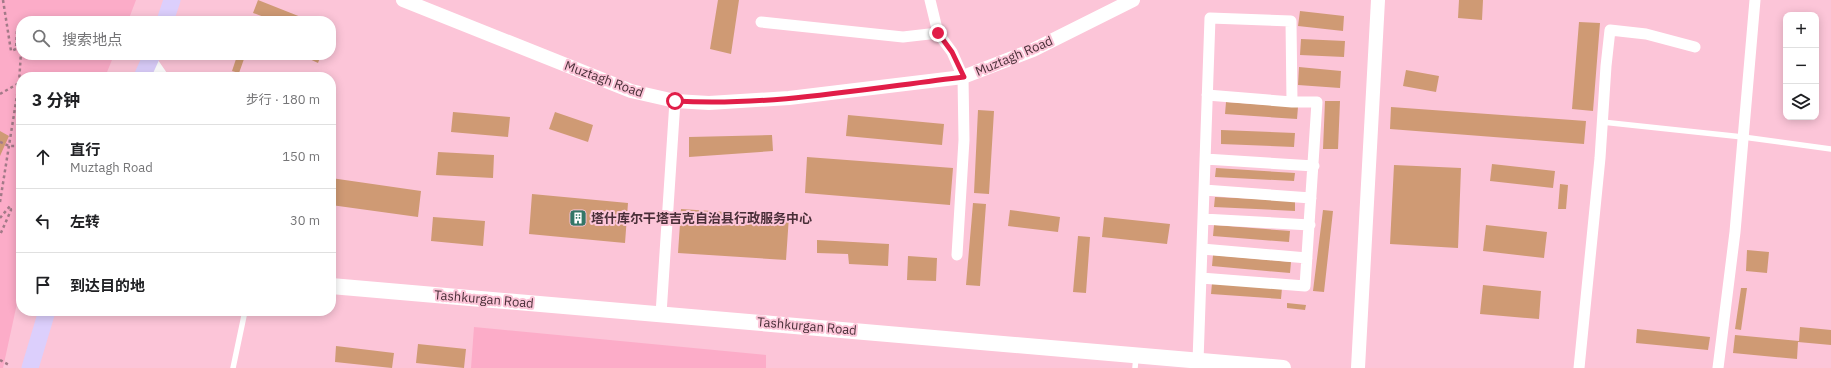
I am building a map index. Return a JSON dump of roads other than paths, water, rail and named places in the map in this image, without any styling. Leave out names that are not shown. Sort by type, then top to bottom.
[{"type":"main road","points":[[167,16],[172,0]]},
{"type":"main road","points":[[144,72],[149,60]]},
{"type":"main road","points":[[151,60],[157,72]]},
{"type":"main road","name":"Tashkurgan Road","points":[[336,286],[661,314],[1135,362],[1198,360],[1283,368]]},
{"type":"main road","points":[[30,368],[46,316]]},
{"type":"street","name":"Muztagh Road","points":[[403,0],[630,91],[675,101],[709,104],[789,98],[964,77],[1033,50],[1110,13],[1133,0]]},
{"type":"street","points":[[930,0],[938,33],[952,52],[964,77],[964,140],[957,255]]},
{"type":"street","points":[[1358,368],[1378,0]]},
{"type":"street","points":[[1718,368],[1735,232],[1755,0]]},
{"type":"street","points":[[1198,360],[1210,18],[1291,21],[1292,102]]},
{"type":"street","points":[[761,22],[903,36],[938,33]]},
{"type":"street","points":[[1579,368],[1600,158],[1610,30],[1646,34],[1695,47]]},
{"type":"street","points":[[1201,278],[1305,286],[1312,198],[1317,102],[1292,102],[1208,95]]},
{"type":"street","points":[[661,314],[675,101]]},
{"type":"street","points":[[1205,159],[1314,166]]},
{"type":"street","points":[[1204,190],[1312,198]]},
{"type":"street","points":[[1203,220],[1310,225]]},
{"type":"street","points":[[1202,249],[1307,258]]},
{"type":"lane","points":[[1602,122],[1743,136],[1831,149]]},
{"type":"lane","points":[[233,368],[244,316]]},
{"type":"place","name":"塔什库尔干塔吉克自治县行政服务中心","points":[[578,218]]}]
